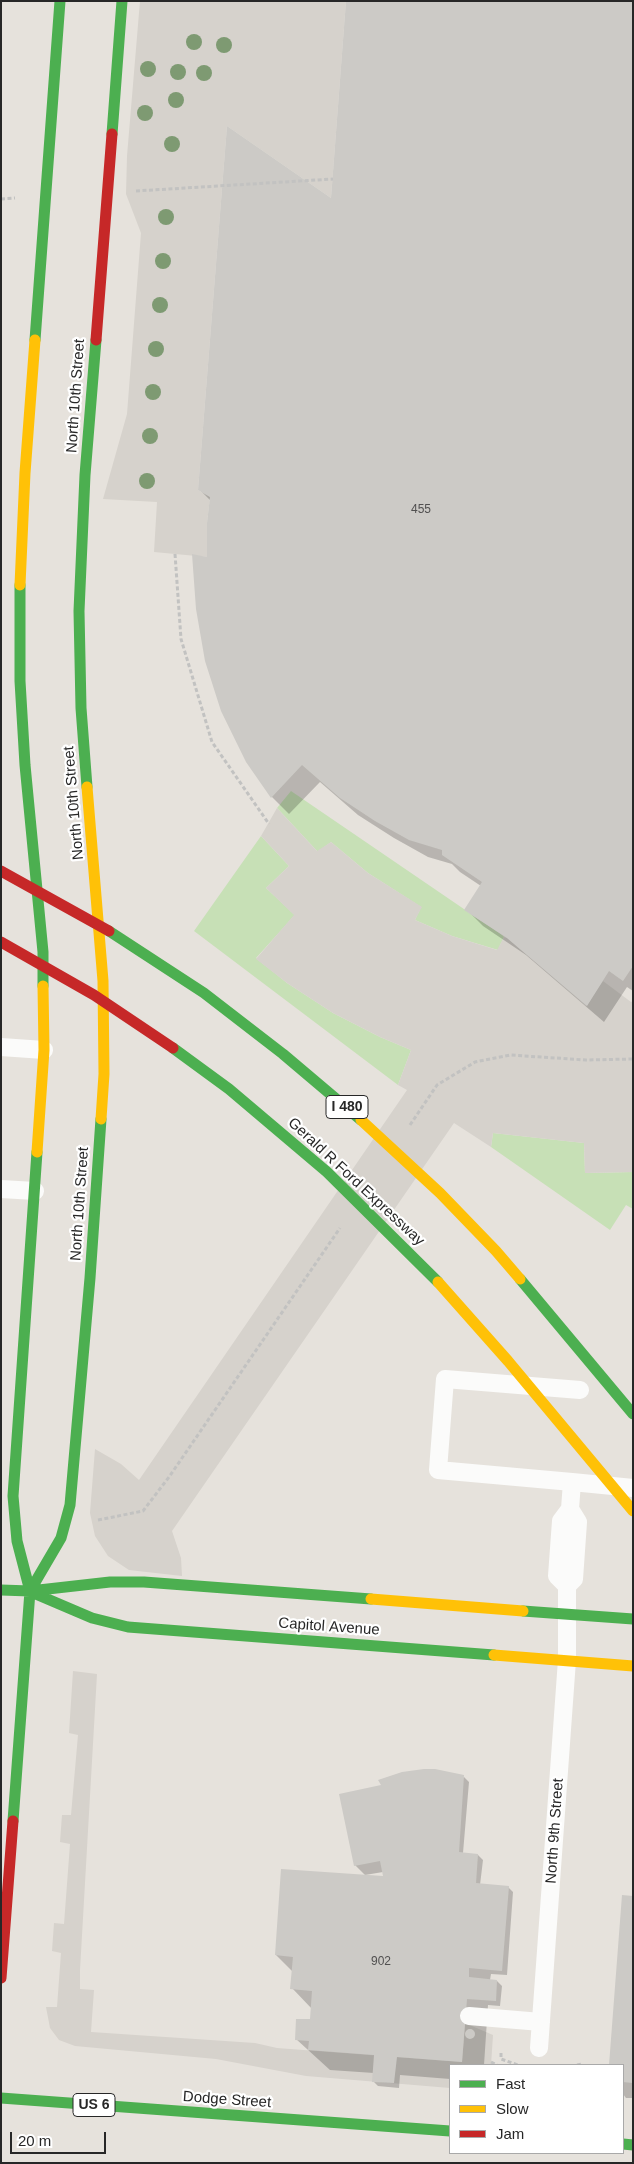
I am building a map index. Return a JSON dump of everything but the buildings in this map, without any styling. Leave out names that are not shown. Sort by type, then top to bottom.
[{"type":"main road","name":"North 10th Street","points":[[1,1978],[30,1592],[17,1541],[14,1513],[44,1050],[43,952],[25,765],[20,682],[19,611],[25,463],[60,1]]},
{"type":"main road","name":"North 10th Street","points":[[30,1592],[61,1538],[70,1505],[90,1278],[104,1074],[103,981],[82,714],[79,611],[85,485],[122,1]]},
{"type":"main road","name":"I 480","points":[[1,872],[92,921],[204,993],[283,1054],[352,1112],[440,1193],[496,1250],[633,1414]]},
{"type":"main road","name":"Gerald R Ford Expressway","points":[[1,942],[70,981],[155,1034],[269,1121],[350,1193],[432,1276],[502,1353],[633,1511]]},
{"type":"main road","points":[[34,979],[52,988]]},
{"type":"main road","points":[[93,1011],[172,1057],[269,1121]]},
{"type":"main road","name":"Capitol Avenue","points":[[1,1590],[30,1592],[110,1582],[131,1582],[633,1619]]},
{"type":"main road","name":"Capitol Avenue","points":[[30,1592],[92,1618],[128,1627],[633,1666]]},
{"type":"main road","name":"Dodge Street","points":[[1,2098],[449,2131]]},
{"type":"lane","points":[[1,1047],[44,1050]]},
{"type":"lane","points":[[1,1189],[35,1191]]},
{"type":"lane","points":[[580,1390],[445,1379],[438,1470],[633,1488]]},
{"type":"lane","points":[[1,1410],[19,1413]]},
{"type":"lane","name":"North 9th Street","points":[[539,2048],[567,1660],[567,1586],[574,1579],[578,1522],[570,1509],[572,1482]]},
{"type":"lane","points":[[469,2016],[541,2022]]},
{"type":"path","points":[[128,191],[333,179]]},
{"type":"path","points":[[1,199],[21,198]]},
{"type":"path","points":[[175,554],[181,639],[212,742],[269,824]]},
{"type":"path","points":[[408,1127],[437,1085],[475,1062],[510,1055],[586,1060],[633,1059]]},
{"type":"path","points":[[91,1521],[143,1511],[342,1226]]},
{"type":"path","points":[[501,2053],[501,2058],[516,2064]]},
{"type":"path","points":[[491,2062],[495,2064]]},
{"type":"green space","points":[[291,791],[502,935],[504,937],[498,950],[452,936],[415,920],[421,907],[368,873],[331,842],[318,852],[277,808]]},
{"type":"green space","points":[[261,836],[289,866],[266,888],[295,915],[256,958],[287,983],[333,1013],[380,1037],[411,1050],[398,1085],[194,931]]},
{"type":"green space","points":[[493,1133],[584,1143],[585,1173],[633,1172],[633,1209],[626,1205],[610,1230],[491,1147]]},
{"type":"shaded area","points":[[140,1],[346,1],[331,198],[227,126],[198,490],[210,497],[207,523],[207,557],[154,552],[157,502],[103,499],[127,414],[141,233],[126,194],[127,156]]},
{"type":"shaded area","points":[[277,808],[317,851],[331,842],[368,873],[422,907],[415,920],[452,936],[497,950],[504,937],[507,938],[586,1006],[603,981],[631,1002],[633,1001],[633,1172],[585,1173],[584,1143],[493,1133],[491,1147],[454,1123],[172,1531],[181,1558],[182,1576],[129,1570],[108,1556],[95,1536],[90,1513],[95,1449],[121,1464],[139,1480],[407,1090],[398,1085],[411,1050],[380,1037],[333,1013],[287,983],[256,959],[294,915],[266,888],[289,866],[261,836]]},
{"type":"shaded area","points":[[73,1671],[97,1674],[80,1970],[80,1989],[94,1990],[91,2032],[255,2043],[277,2048],[462,2062],[465,2023],[493,2035],[491,2064],[449,2064],[449,2088],[306,2076],[216,2059],[75,2046],[59,2040],[50,2028],[46,2007],[57,2007],[61,1953],[52,1951],[54,1923],[64,1924],[70,1844],[60,1842],[62,1815],[71,1815],[78,1735],[69,1733]]},
{"type":"traffic: fast","points":[[35,340],[60,1]]},
{"type":"traffic: fast","points":[[112,134],[122,1]]},
{"type":"traffic: fast","points":[[87,787],[81,708],[79,611],[85,475],[96,340]]},
{"type":"traffic: fast","points":[[20,585],[20,681],[25,765],[43,952],[43,986]]},
{"type":"traffic: fast","points":[[109,931],[204,993],[283,1054],[361,1120]]},
{"type":"traffic: fast","points":[[173,1048],[229,1089],[327,1172],[438,1282]]},
{"type":"traffic: fast","points":[[30,1591],[61,1538],[70,1505],[90,1278],[101,1119]]},
{"type":"traffic: fast","points":[[13,1821],[30,1591],[17,1541],[13,1496],[37,1152]]},
{"type":"traffic: fast","points":[[520,1279],[633,1414]]},
{"type":"traffic: fast","points":[[1,1590],[30,1591],[110,1582],[144,1582],[371,1599]]},
{"type":"traffic: fast","points":[[31,1592],[92,1618],[128,1627],[494,1655]]},
{"type":"traffic: fast","points":[[523,1611],[633,1619]]},
{"type":"traffic: fast","points":[[1,2098],[449,2131]]},
{"type":"traffic: fast","points":[[624,2144],[633,2145]]},
{"type":"traffic: slow","points":[[20,585],[25,473],[35,340]]},
{"type":"traffic: slow","points":[[87,787],[103,981],[104,1074],[101,1119]]},
{"type":"traffic: slow","points":[[37,1152],[44,1050],[43,986]]},
{"type":"traffic: slow","points":[[361,1120],[440,1193],[520,1279]]},
{"type":"traffic: slow","points":[[438,1282],[508,1361],[633,1511]]},
{"type":"traffic: slow","points":[[371,1599],[523,1611]]},
{"type":"traffic: slow","points":[[494,1655],[633,1666]]},
{"type":"traffic: jam","points":[[96,340],[112,134]]},
{"type":"traffic: jam","points":[[1,871],[109,931]]},
{"type":"traffic: jam","points":[[1,942],[94,995],[173,1048]]},
{"type":"traffic: jam","points":[[1,1978],[13,1821]]}]
